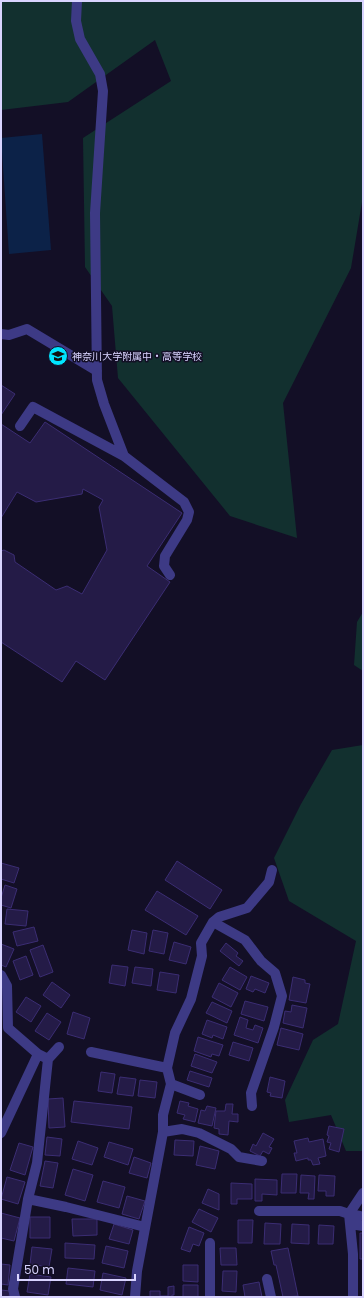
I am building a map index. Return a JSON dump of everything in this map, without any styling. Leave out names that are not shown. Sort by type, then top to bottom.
[{"type":"street","points":[[77,1],[76,21],[80,39],[100,74],[103,91],[95,213],[97,371],[104,404],[124,456]]},
{"type":"street","points":[[1,334],[9,334],[26,329],[97,371]]},
{"type":"street","points":[[20,426],[33,407],[124,456],[184,502],[189,512],[187,520],[165,556],[164,566],[170,575]]},
{"type":"street","points":[[135,1297],[137,1271],[163,1132],[163,1115],[171,1084],[167,1068],[175,1033],[191,999],[202,956],[201,943],[213,922],[219,917],[247,908],[270,882],[272,870]]},
{"type":"street","points":[[213,922],[245,940],[261,961],[275,973],[282,996],[274,1027],[251,1093],[252,1106]]},
{"type":"street","points":[[1,976],[7,986],[8,1028],[38,1054],[48,1059]]},
{"type":"street","points":[[15,1297],[14,1289],[28,1199],[37,1163],[48,1059],[60,1047]]},
{"type":"street","points":[[91,1052],[167,1068]]},
{"type":"street","points":[[1,1133],[38,1054]]},
{"type":"street","points":[[171,1084],[200,1095]]},
{"type":"street","points":[[163,1132],[182,1129],[199,1133],[230,1149],[239,1157],[262,1161]]},
{"type":"street","points":[[353,1297],[353,1254],[350,1219],[363,1193]]},
{"type":"street","points":[[28,1199],[66,1207],[145,1228]]},
{"type":"street","points":[[259,1211],[340,1211],[350,1219],[361,1221]]},
{"type":"street","points":[[210,1243],[210,1297]]},
{"type":"street","points":[[267,1280],[271,1297]]},
{"type":"green space","points":[[1,1],[363,1],[363,196],[351,268],[283,403],[297,538],[230,516],[118,378],[112,306],[85,267],[83,138],[171,81],[155,40],[68,102],[1,110]]},
{"type":"green space","points":[[363,612],[363,671],[354,665],[357,622]]},
{"type":"green space","points":[[363,745],[363,1151],[346,1151],[331,1115],[289,1122],[285,1100],[313,1040],[338,1024],[356,941],[289,901],[274,858],[301,804],[332,750]]},
{"type":"water","points":[[42,134],[51,250],[9,254],[1,138]]},
{"type":"building","points":[[1,385],[15,394],[1,415]]},
{"type":"building","points":[[45,422],[182,513],[147,566],[170,582],[105,680],[76,661],[62,682],[1,642],[1,551],[4,550],[14,555],[15,562],[56,590],[67,586],[82,594],[107,550],[99,507],[103,500],[83,489],[82,494],[36,502],[17,492],[1,518],[1,424],[30,443]]},
{"type":"building","points":[[177,861],[222,890],[210,909],[165,880]]},
{"type":"building","points":[[1,863],[19,868],[14,883],[1,879]]},
{"type":"building","points":[[5,885],[17,889],[11,908],[1,905],[1,898]]},
{"type":"building","points":[[157,891],[198,916],[186,935],[145,910]]},
{"type":"building","points":[[7,909],[28,911],[26,926],[5,924]]},
{"type":"building","points":[[34,927],[38,941],[17,946],[13,932]]},
{"type":"building","points":[[132,930],[147,933],[144,954],[128,950]]},
{"type":"building","points":[[153,930],[168,933],[164,954],[149,951]]},
{"type":"building","points":[[174,942],[191,947],[186,964],[169,960]]},
{"type":"building","points":[[226,943],[238,953],[236,956],[243,961],[239,966],[220,951]]},
{"type":"building","points":[[1,944],[14,949],[6,967],[1,965]]},
{"type":"building","points":[[43,945],[53,972],[40,977],[30,950]]},
{"type":"building","points":[[26,956],[33,975],[20,980],[13,961]]},
{"type":"building","points":[[112,965],[128,967],[125,986],[109,983]]},
{"type":"building","points":[[135,967],[153,969],[151,986],[132,983]]},
{"type":"building","points":[[230,967],[247,977],[240,990],[222,980]]},
{"type":"building","points":[[160,972],[179,975],[176,993],[157,990]]},
{"type":"building","points":[[251,976],[269,983],[265,993],[255,989],[253,992],[246,989]]},
{"type":"building","points":[[293,977],[305,980],[305,983],[310,984],[306,1003],[289,1000]]},
{"type":"building","points":[[52,982],[70,995],[61,1008],[43,995]]},
{"type":"building","points":[[219,983],[238,993],[231,1007],[212,997]]},
{"type":"building","points":[[26,997],[41,1006],[31,1022],[16,1012]]},
{"type":"building","points":[[245,1001],[268,1007],[264,1021],[241,1014]]},
{"type":"building","points":[[212,1002],[232,1011],[227,1023],[206,1013]]},
{"type":"building","points":[[292,1005],[307,1008],[303,1028],[283,1023],[285,1011],[291,1012]]},
{"type":"building","points":[[73,1012],[90,1018],[84,1039],[67,1034]]},
{"type":"building","points":[[47,1013],[61,1022],[49,1040],[35,1031]]},
{"type":"building","points":[[240,1017],[248,1020],[246,1028],[253,1030],[255,1025],[263,1028],[258,1043],[234,1035]]},
{"type":"building","points":[[207,1020],[227,1027],[223,1039],[213,1035],[212,1038],[202,1034]]},
{"type":"building","points":[[281,1028],[303,1034],[299,1050],[277,1045]]},
{"type":"building","points":[[198,1037],[223,1045],[219,1056],[212,1054],[211,1057],[194,1051]]},
{"type":"building","points":[[233,1042],[253,1048],[249,1061],[229,1055]]},
{"type":"building","points":[[195,1054],[217,1062],[212,1073],[191,1066]]},
{"type":"building","points":[[190,1071],[212,1078],[209,1087],[187,1080]]},
{"type":"building","points":[[101,1072],[115,1074],[112,1093],[98,1091]]},
{"type":"building","points":[[120,1077],[136,1079],[133,1096],[117,1094]]},
{"type":"building","points":[[270,1077],[285,1081],[282,1098],[270,1096],[271,1093],[267,1092]]},
{"type":"building","points":[[140,1080],[157,1082],[155,1098],[138,1096]]},
{"type":"building","points":[[63,1098],[65,1127],[49,1128],[48,1099]]},
{"type":"building","points":[[74,1101],[132,1107],[129,1129],[71,1122]]},
{"type":"building","points":[[180,1101],[189,1103],[188,1106],[198,1109],[195,1122],[183,1119],[185,1115],[177,1113]]},
{"type":"building","points":[[226,1104],[233,1104],[232,1114],[238,1114],[238,1122],[229,1121],[228,1135],[219,1134],[219,1129],[214,1128],[216,1111],[225,1111]]},
{"type":"building","points":[[207,1106],[216,1108],[212,1126],[198,1123],[201,1110],[205,1111]]},
{"type":"building","points":[[329,1126],[344,1129],[339,1152],[329,1149],[331,1143],[327,1142],[329,1136],[327,1135]]},
{"type":"building","points":[[263,1133],[274,1139],[269,1147],[272,1148],[269,1154],[263,1151],[260,1156],[250,1151],[253,1144],[256,1146]]},
{"type":"building","points":[[47,1137],[62,1139],[60,1156],[45,1155]]},
{"type":"building","points":[[308,1138],[309,1142],[323,1139],[326,1156],[318,1158],[320,1164],[313,1165],[311,1160],[308,1160],[308,1158],[296,1161],[294,1153],[297,1153],[294,1141]]},
{"type":"building","points":[[175,1140],[194,1141],[193,1156],[174,1155]]},
{"type":"building","points":[[78,1141],[98,1148],[92,1165],[72,1159]]},
{"type":"building","points":[[109,1142],[133,1149],[128,1165],[104,1157]]},
{"type":"building","points":[[19,1143],[33,1147],[25,1175],[10,1170]]},
{"type":"building","points":[[200,1146],[219,1151],[215,1169],[196,1165]]},
{"type":"building","points":[[134,1157],[151,1163],[147,1178],[129,1173]]},
{"type":"building","points":[[45,1161],[58,1163],[53,1188],[40,1186]]},
{"type":"building","points":[[73,1169],[93,1175],[85,1201],[65,1195]]},
{"type":"building","points":[[282,1174],[297,1174],[296,1193],[281,1193]]},
{"type":"building","points":[[301,1175],[315,1176],[314,1199],[308,1199],[309,1193],[300,1193]]},
{"type":"building","points":[[319,1175],[335,1176],[334,1196],[326,1196],[326,1191],[318,1191]]},
{"type":"building","points":[[7,1177],[25,1182],[18,1204],[1,1199]]},
{"type":"building","points":[[255,1179],[277,1180],[277,1195],[262,1194],[262,1201],[255,1201]]},
{"type":"building","points":[[103,1181],[125,1187],[119,1208],[97,1202]]},
{"type":"building","points":[[231,1183],[252,1184],[252,1199],[237,1199],[237,1204],[231,1204]]},
{"type":"building","points":[[208,1189],[219,1194],[219,1210],[202,1203]]},
{"type":"building","points":[[127,1196],[145,1201],[139,1219],[122,1214]]},
{"type":"building","points":[[199,1209],[218,1218],[211,1232],[192,1222]]},
{"type":"building","points":[[1,1213],[20,1218],[14,1241],[1,1238]]},
{"type":"building","points":[[30,1217],[50,1217],[50,1238],[30,1238]]},
{"type":"building","points":[[72,1219],[97,1219],[97,1235],[73,1236]]},
{"type":"building","points":[[238,1220],[253,1220],[252,1243],[238,1243]]},
{"type":"building","points":[[265,1223],[281,1224],[280,1244],[264,1244]]},
{"type":"building","points":[[114,1224],[133,1230],[129,1244],[109,1239]]},
{"type":"building","points":[[292,1224],[309,1225],[309,1244],[291,1243]]},
{"type":"building","points":[[319,1225],[334,1226],[333,1244],[318,1244]]},
{"type":"building","points":[[189,1227],[204,1233],[199,1246],[193,1244],[190,1252],[181,1249]]},
{"type":"building","points":[[360,1233],[363,1233],[363,1259],[360,1259]]},
{"type":"building","points":[[65,1243],[95,1245],[94,1259],[65,1258]]},
{"type":"building","points":[[106,1246],[128,1251],[124,1268],[102,1263]]},
{"type":"building","points":[[32,1247],[52,1249],[49,1267],[30,1264]]},
{"type":"building","points":[[220,1248],[236,1248],[237,1265],[221,1265]]},
{"type":"building","points":[[288,1248],[298,1296],[283,1297],[276,1265],[274,1265],[271,1251]]},
{"type":"building","points":[[1,1264],[10,1265],[8,1285],[1,1284]]},
{"type":"building","points":[[183,1265],[198,1265],[198,1282],[183,1281]]},
{"type":"building","points":[[68,1268],[95,1271],[93,1287],[66,1284]]},
{"type":"building","points":[[223,1271],[237,1271],[236,1292],[222,1291]]},
{"type":"building","points":[[103,1273],[126,1278],[122,1295],[100,1290]]},
{"type":"building","points":[[30,1274],[51,1277],[48,1295],[27,1292]]},
{"type":"building","points":[[259,1282],[262,1297],[245,1297],[243,1285]]},
{"type":"building","points":[[183,1285],[198,1285],[198,1297],[183,1297]]},
{"type":"building","points":[[174,1286],[174,1295],[172,1295],[172,1297],[150,1297],[150,1291],[160,1291],[160,1296],[168,1296],[168,1287]]},
{"type":"building","points":[[1,1290],[10,1291],[9,1297],[1,1297]]},
{"type":"place","name":"神奈川大学附属中・高等学校","points":[[58,356]]}]
